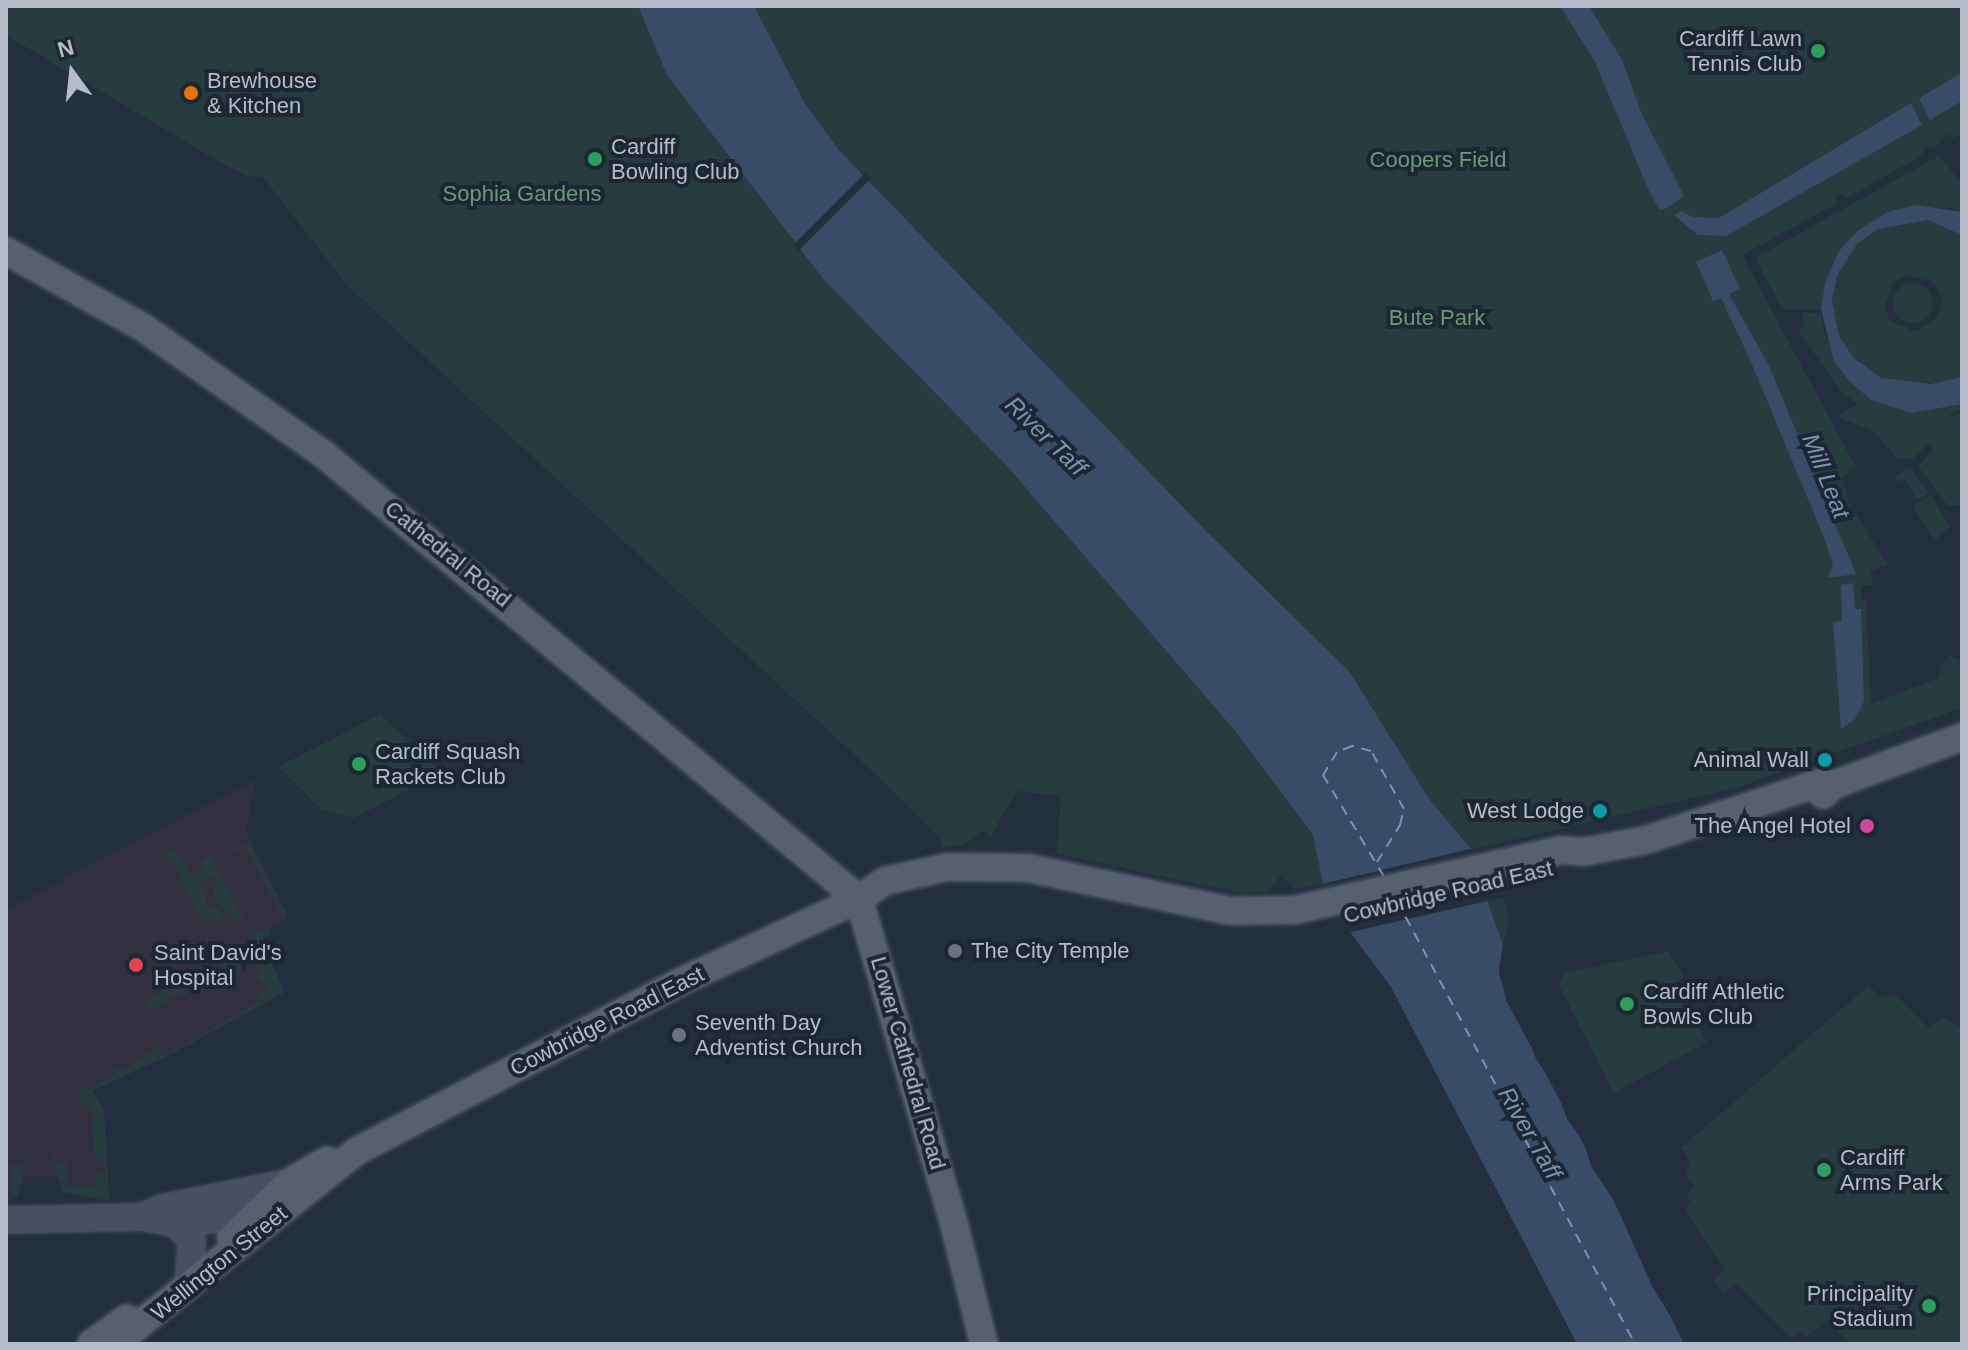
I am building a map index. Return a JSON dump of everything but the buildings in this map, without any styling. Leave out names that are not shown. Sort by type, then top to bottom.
[{"type":"main road","name":"Cathedral Road","points":[[6,251],[144,328],[322,453],[859,899]]},
{"type":"main road","name":"Cowbridge Road East","points":[[322,1180],[357,1151],[680,982],[859,899],[885,881],[907,874],[986,866],[1059,873],[1230,911],[1327,912],[1496,873],[1561,850],[1583,852],[1690,829],[1728,810],[1822,782],[1833,785],[1962,737]]},
{"type":"main road","name":"Lower Cathedral Road","points":[[859,899],[955,1228],[984,1344]]},
{"type":"main road","name":"Cowbridge Road East","points":[[288,1195],[341,1152],[357,1151]]},
{"type":"main road","name":"Wellington Street","points":[[91,1344],[189,1272],[252,1216],[322,1180]]},
{"type":"main road","name":"Wellington Street","points":[[115,1344],[288,1195]]},
{"type":"main road","name":"Lower Cathedral Road","points":[[955,1228],[1002,1344]]},
{"type":"street","name":"Cowbridge Road East","points":[[142,1217],[162,1208],[288,1195]]},
{"type":"street","name":"Cowbridge Road East","points":[[6,1220],[142,1217],[175,1223],[252,1216]]},
{"type":"street","points":[[175,1223],[192,1241],[189,1272]]},
{"type":"shaded area","name":"Saint David's Hospital","points":[[255,780],[246,831],[288,917],[253,935],[279,996],[92,1091],[104,1109],[109,1201],[63,1192],[56,1175],[24,1177],[17,1196],[6,1202],[6,909]]},
{"type":"green space","name":"Sophia Gardens","points":[[6,6],[638,6],[667,75],[824,280],[1007,466],[1236,732],[1313,835],[1323,884],[1296,889],[1281,875],[1269,891],[1241,893],[1057,854],[1061,796],[1017,791],[990,837],[984,830],[963,845],[943,848],[939,837],[873,772],[347,285],[263,177],[247,176],[220,162],[6,35]]},
{"type":"green space","name":"Bute Park","points":[[753,6],[1961,6],[1962,133],[1953,138],[1946,134],[1935,148],[1924,146],[1923,155],[1848,197],[1837,193],[1836,204],[1742,255],[1856,467],[1842,478],[1850,505],[1888,565],[1871,571],[1872,585],[1861,586],[1861,599],[1866,600],[1871,704],[1939,678],[1940,666],[1951,656],[1961,661],[1962,708],[1739,787],[1471,850],[1430,800],[1349,671],[1206,531],[838,149],[802,104]]},
{"type":"green space","points":[[1939,156],[1962,183],[1962,212],[1946,207],[1857,231],[1839,251],[1825,283],[1821,309],[1789,310],[1781,306],[1755,258]]},
{"type":"green space","points":[[1928,220],[1962,235],[1962,377],[1956,382],[1902,385],[1881,378],[1853,357],[1839,336],[1832,300],[1837,276],[1856,245],[1878,229]],"holes":[[[1908,275],[1934,282],[1943,300],[1937,318],[1916,332],[1890,321],[1884,306],[1894,281]]]},
{"type":"green space","points":[[1913,283],[1927,289],[1933,303],[1927,317],[1913,323],[1899,317],[1893,303],[1899,289]]},
{"type":"green space","points":[[1803,313],[1821,313],[1824,334],[1912,413],[1962,404],[1962,409],[1950,414],[1953,422],[1952,416],[1962,412],[1962,505],[1948,506],[1918,466],[1934,449],[1928,443],[1914,459],[1897,459],[1875,432],[1836,416],[1858,404],[1842,393],[1798,330],[1804,326]]},
{"type":"green space","points":[[1910,467],[1929,493],[1918,500],[1904,479],[1898,483],[1894,477]]},
{"type":"green space","points":[[1931,495],[1950,527],[1935,541],[1913,506]]},
{"type":"green space","name":"Cardiff Squash Rackets Club","points":[[380,714],[442,773],[353,818],[321,809],[278,767]]},
{"type":"green space","points":[[233,842],[236,848],[249,842],[286,913],[282,915],[250,855],[240,859],[249,852],[246,846],[234,852]]},
{"type":"green space","points":[[172,850],[192,875],[205,869],[201,861],[210,856],[238,911],[245,911],[238,922],[213,899],[216,878],[206,877],[200,882],[207,896],[205,905],[219,910],[223,918],[201,921],[176,866],[172,867],[164,853]]},
{"type":"green space","points":[[1504,898],[1509,920],[1503,944],[1487,901]]},
{"type":"green space","points":[[268,927],[272,934],[261,939],[285,992],[166,1057],[92,1091],[104,1109],[109,1201],[63,1192],[55,1168],[52,1113],[57,1164],[68,1163],[66,1187],[96,1185],[95,1174],[105,1173],[104,1159],[82,1158],[94,1156],[92,1105],[81,1105],[79,1087],[87,1090],[114,1075],[111,1070],[126,1069],[157,1046],[163,1056],[252,1006],[268,985],[257,980],[260,963],[252,935]]},
{"type":"green space","points":[[235,945],[241,970],[230,985],[234,979],[217,952]]},
{"type":"green space","name":"Cardiff Athletic Bowls Club","points":[[1669,951],[1684,978],[1675,983],[1707,1042],[1614,1093],[1559,986],[1564,973]]},
{"type":"green space","points":[[183,979],[188,990],[150,1010],[146,1001]]},
{"type":"green space","name":"Cardiff Arms Park","points":[[1869,985],[1879,997],[1896,995],[1929,1028],[1942,1018],[1962,1027],[1962,1344],[1848,1344],[1828,1319],[1806,1338],[1800,1331],[1792,1339],[1737,1284],[1724,1293],[1714,1281],[1725,1269],[1685,1211],[1690,1200],[1686,1195],[1695,1187],[1686,1176],[1690,1160],[1681,1148]]},
{"type":"green space","points":[[22,1125],[23,1176],[17,1196],[6,1202],[11,1194],[11,1165],[22,1164]]},
{"type":"water","name":"River Taff","points":[[638,6],[754,6],[805,104],[838,149],[1206,531],[1349,671],[1430,800],[1471,849],[1323,884],[1313,835],[1236,732],[1007,466],[824,280],[667,75]]},
{"type":"water","points":[[1560,6],[1589,6],[1622,60],[1641,112],[1684,196],[1667,208],[1660,210],[1649,191],[1595,62]]},
{"type":"water","points":[[1962,73],[1962,101],[1930,120],[1919,98]]},
{"type":"water","points":[[1911,103],[1922,125],[1726,236],[1698,235],[1674,215],[1682,211],[1692,217],[1719,218]]},
{"type":"water","points":[[1915,205],[1962,212],[1962,235],[1928,220],[1878,229],[1856,245],[1837,276],[1832,300],[1839,336],[1853,357],[1881,378],[1931,384],[1962,377],[1962,404],[1912,413],[1871,400],[1850,382],[1834,361],[1821,309],[1825,283],[1839,251],[1857,231],[1888,212]]},
{"type":"water","points":[[1722,250],[1740,289],[1729,294],[1769,366],[1856,574],[1827,578],[1833,566],[1825,540],[1751,362],[1721,298],[1713,301],[1696,262]]},
{"type":"water","points":[[1853,583],[1855,609],[1861,609],[1864,701],[1855,719],[1841,729],[1833,622],[1842,621],[1841,585]]},
{"type":"water","name":"River Taff","points":[[1487,901],[1503,944],[1499,973],[1507,1002],[1524,1025],[1536,1059],[1554,1084],[1567,1119],[1584,1142],[1591,1166],[1613,1199],[1684,1344],[1577,1344],[1391,987],[1350,932]]},
{"type":"pier","points":[[866,172],[872,178],[799,250],[793,245]]},
{"type":"pier","points":[[1475,850],[1457,858],[1324,888],[1319,885]]},
{"type":"pier","points":[[1486,897],[1491,900],[1346,933],[1349,929]]},
{"type":"pier","points":[[1505,937],[1503,973],[1511,1000],[1528,1024],[1540,1057],[1557,1082],[1570,1117],[1587,1140],[1595,1164],[1616,1197],[1688,1344],[1653,1288],[1613,1199],[1507,1002],[1499,967]]},
{"type":"ferry route","points":[[1377,862],[1400,825],[1404,809],[1371,751],[1352,746],[1337,752],[1323,775],[1385,878]]},
{"type":"ferry route","points":[[1397,901],[1635,1344]]},
{"type":"place","name":"Cardiff Lawn Tennis Club","points":[[1818,51]]},
{"type":"place","name":"Brewhouse & Kitchen","points":[[191,93]]},
{"type":"place","name":"Cardiff Bowling Club","points":[[595,159]]},
{"type":"place","name":"Animal Wall","points":[[1825,760]]},
{"type":"place","name":"Cardiff Squash Rackets Club","points":[[359,764]]},
{"type":"place","name":"West Lodge","points":[[1600,811]]},
{"type":"place","name":"The Angel Hotel","points":[[1867,826]]},
{"type":"place","name":"The City Temple","points":[[955,951]]},
{"type":"place","name":"Saint David's Hospital","points":[[136,965]]},
{"type":"place","name":"Cardiff Athletic Bowls Club","points":[[1627,1004]]},
{"type":"place","name":"Seventh Day Adventist Church","points":[[679,1035]]},
{"type":"place","name":"Cardiff Arms Park","points":[[1824,1170]]},
{"type":"place","name":"Principality Stadium","points":[[1929,1306]]},
{"type":"park label","name":"Coopers Field","points":[[1438,160]]},
{"type":"water label","name":"Mill Leat","points":[[1826,476]]}]
